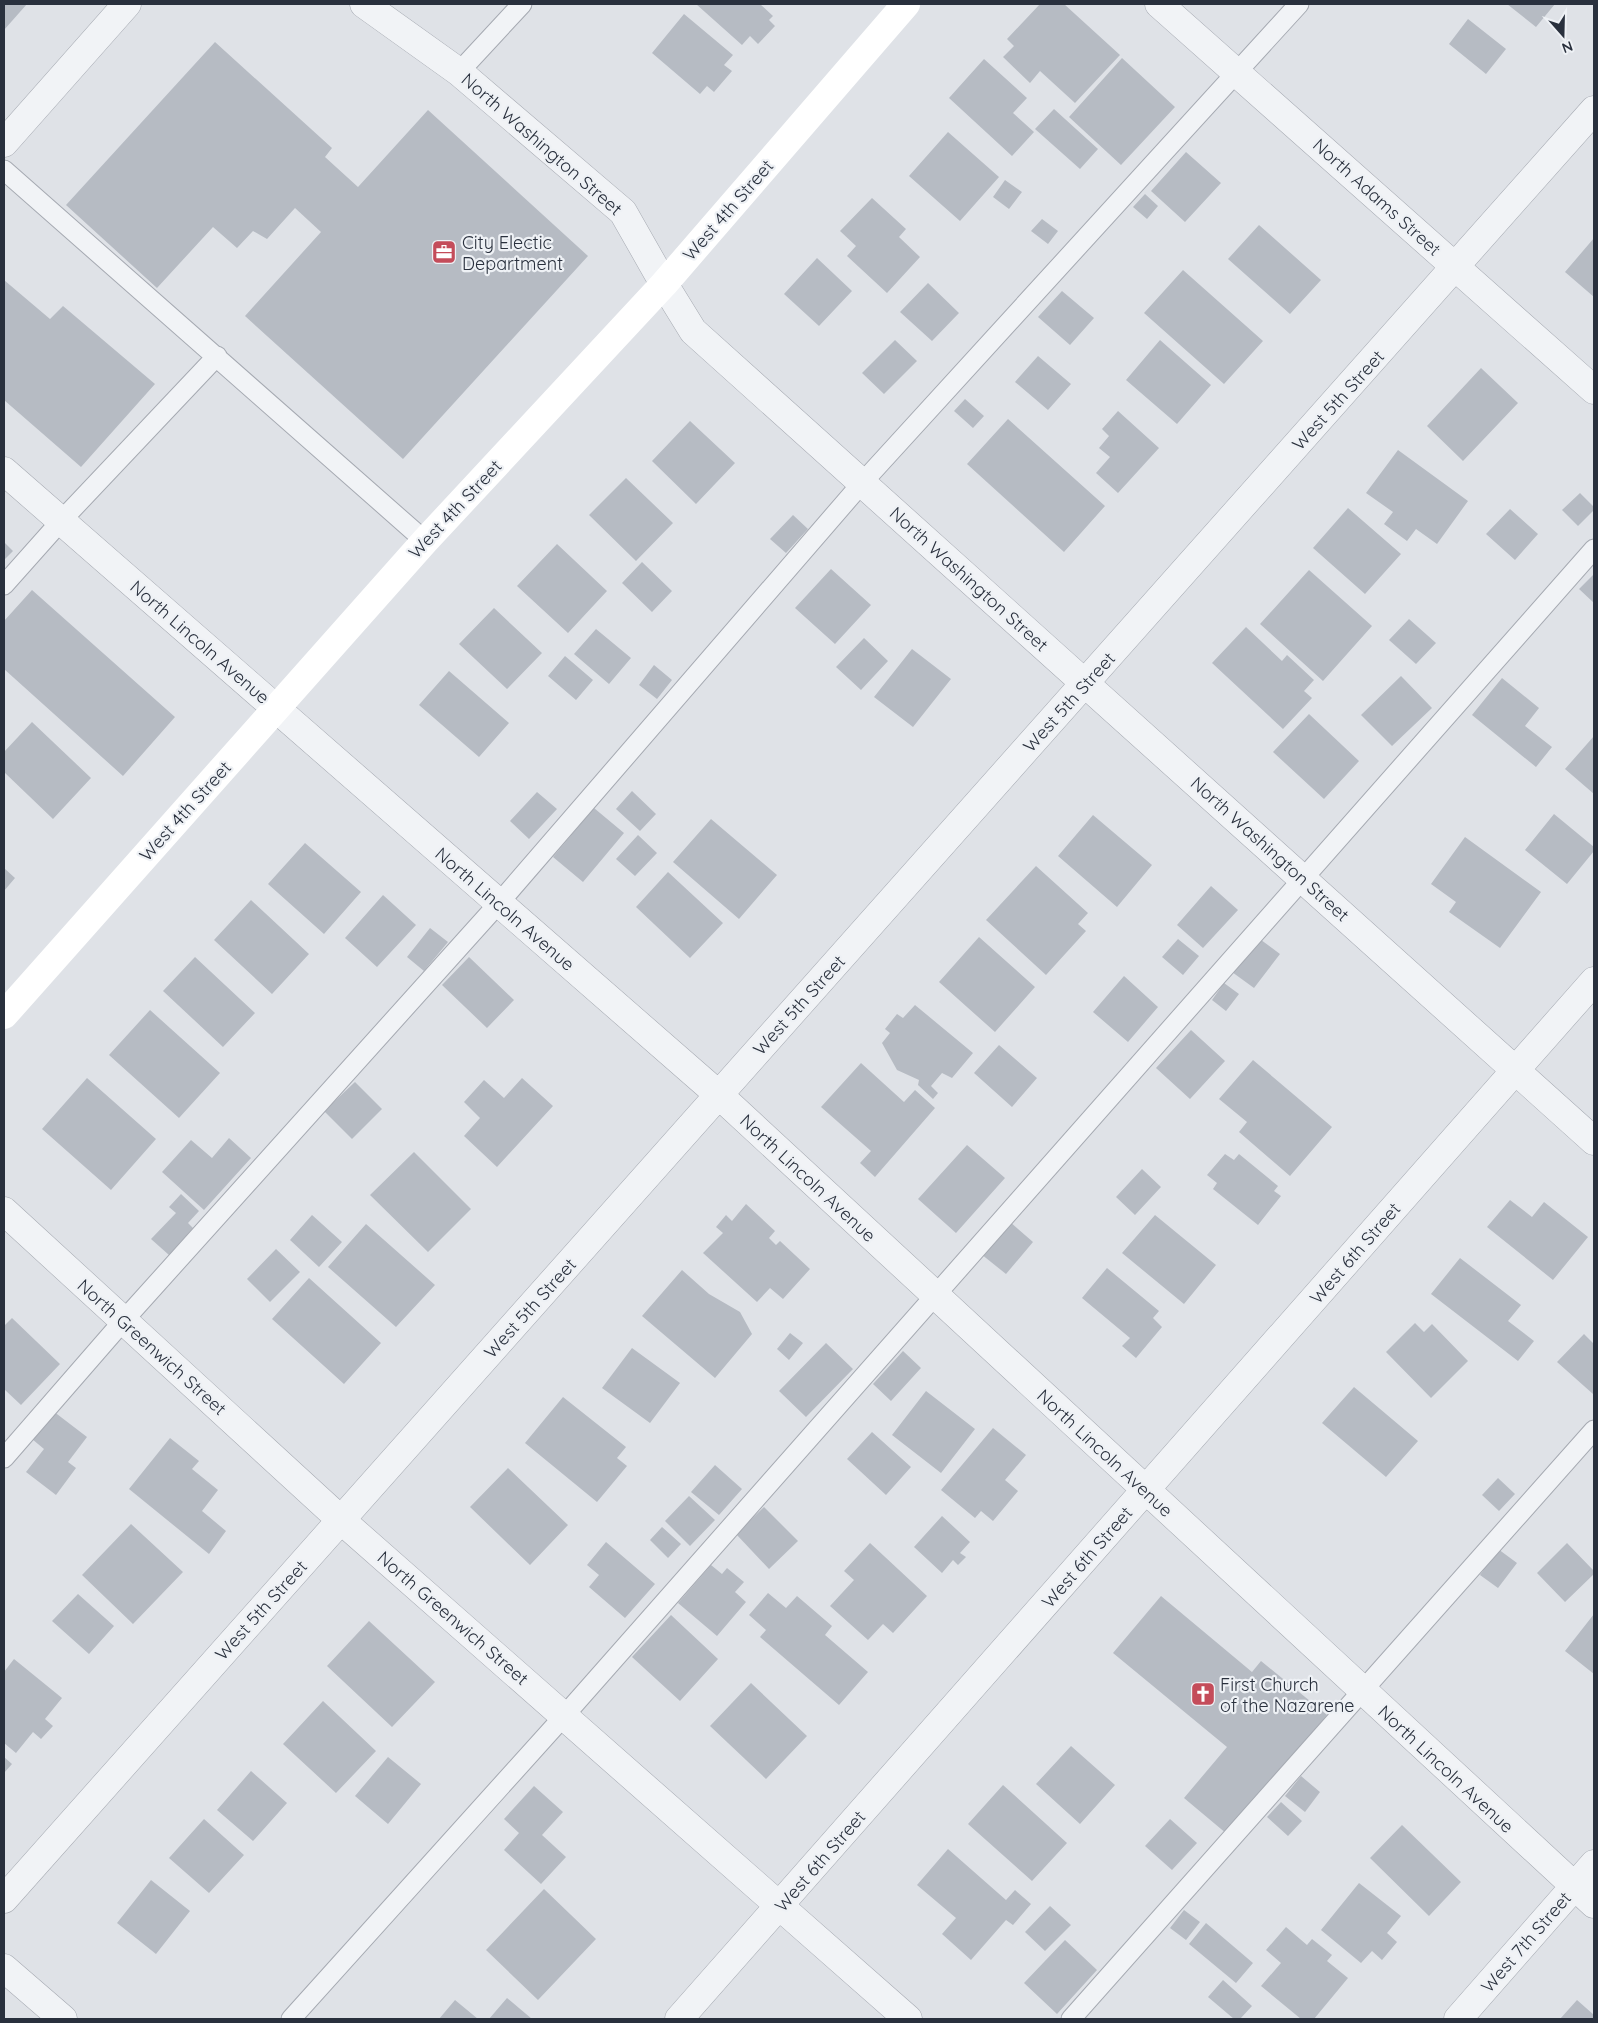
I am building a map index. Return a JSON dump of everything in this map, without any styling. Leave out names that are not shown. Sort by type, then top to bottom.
[{"type":"main road","name":"West 4th Street","points":[[4,1015],[425,541],[664,284],[906,4]]},
{"type":"street","points":[[4,143],[127,4]]},
{"type":"street","name":"North Washington Street","points":[[364,4],[459,72],[624,212],[664,284],[693,331],[1594,1141]]},
{"type":"street","name":"North Adams Street","points":[[1159,4],[1594,390]]},
{"type":"street","name":"West 5th Street","points":[[4,1899],[1594,110]]},
{"type":"street","name":"North Lincoln Avenue","points":[[4,471],[719,1096],[1584,1896]]},
{"type":"street","name":"West 6th Street","points":[[679,2019],[1594,982]]},
{"type":"street","name":"North Greenwich Street","points":[[4,1211],[341,1520],[908,2019]]},
{"type":"street","name":"West 7th Street","points":[[1458,2019],[1584,1896],[1594,1864]]},
{"type":"street","points":[[4,1968],[62,2019]]},
{"type":"lane","points":[[459,72],[522,4]]},
{"type":"lane","points":[[4,1458],[124,1320],[499,903],[862,483],[1299,4]]},
{"type":"lane","points":[[4,170],[425,541]]},
{"type":"lane","points":[[4,585],[61,521],[217,356]]},
{"type":"lane","points":[[291,2019],[564,1716],[1594,549]]},
{"type":"lane","points":[[1070,2019],[1594,1430]]},
{"type":"building","points":[[4,4],[27,4],[4,30]]},
{"type":"building","points":[[696,4],[760,4],[773,16],[769,20],[775,26],[758,44],[750,36],[742,45]]},
{"type":"building","points":[[1040,4],[1064,4],[1120,55],[1075,103],[1040,71],[1030,83],[1003,57],[1014,46],[1007,39]]},
{"type":"building","points":[[1507,4],[1555,4],[1536,27]]},
{"type":"building","points":[[684,14],[733,55],[724,65],[732,71],[714,92],[707,86],[700,94],[652,53]]},
{"type":"building","points":[[1468,19],[1506,49],[1486,74],[1449,44]]},
{"type":"building","name":"City Electic Department","points":[[215,42],[332,148],[325,157],[358,187],[428,110],[588,256],[403,459],[245,316],[321,232],[295,208],[267,239],[253,231],[237,248],[213,227],[157,288],[66,205]]},
{"type":"building","points":[[1122,58],[1175,107],[1121,165],[1069,117]]},
{"type":"building","points":[[984,59],[1027,98],[1013,113],[1034,132],[1012,156],[949,98]]},
{"type":"building","points":[[1054,109],[1098,149],[1080,169],[1035,129]]},
{"type":"building","points":[[948,132],[999,177],[960,221],[909,176]]},
{"type":"building","points":[[1186,152],[1221,183],[1185,222],[1151,191]]},
{"type":"building","points":[[1005,180],[1022,192],[1009,209],[993,197]]},
{"type":"building","points":[[1145,194],[1158,206],[1147,219],[1133,207]]},
{"type":"building","points":[[872,198],[906,229],[899,237],[920,257],[887,293],[847,256],[856,246],[840,231]]},
{"type":"building","points":[[1042,219],[1058,231],[1048,244],[1031,231]]},
{"type":"building","points":[[1259,225],[1321,280],[1290,314],[1228,259]]},
{"type":"building","points":[[1594,238],[1594,297],[1565,272]]},
{"type":"building","points":[[817,258],[852,291],[819,326],[784,294]]},
{"type":"building","points":[[1183,270],[1263,341],[1224,384],[1144,313]]},
{"type":"building","points":[[4,280],[50,319],[63,306],[155,384],[81,467],[4,400]]},
{"type":"building","points":[[928,283],[959,313],[932,341],[900,312]]},
{"type":"building","points":[[1062,291],[1094,318],[1070,345],[1038,317]]},
{"type":"building","points":[[895,340],[917,361],[884,394],[862,373]]},
{"type":"building","points":[[1160,340],[1211,385],[1177,424],[1126,380]]},
{"type":"building","points":[[1038,356],[1071,384],[1048,410],[1015,382]]},
{"type":"building","points":[[1481,368],[1518,403],[1463,461],[1427,426]]},
{"type":"building","points":[[965,399],[984,416],[973,428],[954,411]]},
{"type":"building","points":[[1118,411],[1159,448],[1118,493],[1096,473],[1110,457],[1099,448],[1109,436],[1102,429]]},
{"type":"building","points":[[1008,419],[1105,506],[1064,552],[967,464]]},
{"type":"building","points":[[690,421],[735,463],[696,504],[652,461]]},
{"type":"building","points":[[1398,450],[1468,501],[1437,544],[1416,529],[1407,541],[1384,524],[1393,512],[1366,493]]},
{"type":"building","points":[[626,478],[673,523],[636,561],[589,515]]},
{"type":"building","points":[[1580,493],[1594,507],[1594,510],[1578,526],[1562,510]]},
{"type":"building","points":[[1348,508],[1401,554],[1365,594],[1313,548]]},
{"type":"building","points":[[1510,509],[1538,534],[1515,560],[1486,534]]},
{"type":"building","points":[[793,515],[808,529],[786,553],[770,539]]},
{"type":"building","points":[[4,542],[13,551],[4,560]]},
{"type":"building","points":[[557,544],[607,591],[568,633],[517,586]]},
{"type":"building","points":[[642,562],[672,591],[652,612],[622,583]]},
{"type":"building","points":[[831,569],[871,605],[835,644],[795,608]]},
{"type":"building","points":[[1309,570],[1372,626],[1323,681],[1260,624]]},
{"type":"building","points":[[1594,574],[1594,603],[1579,589]]},
{"type":"building","points":[[32,590],[175,717],[123,776],[4,669],[4,621]]},
{"type":"building","points":[[494,608],[542,653],[507,689],[459,644]]},
{"type":"building","points":[[1409,619],[1436,643],[1416,664],[1389,640]]},
{"type":"building","points":[[1246,627],[1282,661],[1287,655],[1314,680],[1304,691],[1312,698],[1283,729],[1212,663]]},
{"type":"building","points":[[596,629],[631,658],[609,684],[574,654]]},
{"type":"building","points":[[864,638],[888,661],[861,690],[836,667]]},
{"type":"building","points":[[912,649],[951,679],[913,727],[874,697]]},
{"type":"building","points":[[565,656],[593,680],[576,700],[548,676]]},
{"type":"building","points":[[654,665],[672,680],[657,699],[639,685]]},
{"type":"building","points":[[449,671],[509,723],[479,757],[419,705]]},
{"type":"building","points":[[1401,676],[1432,708],[1392,746],[1361,715]]},
{"type":"building","points":[[1502,678],[1539,708],[1525,726],[1552,747],[1536,767],[1472,715]]},
{"type":"building","points":[[1309,714],[1359,761],[1324,799],[1273,752]]},
{"type":"building","points":[[32,722],[91,778],[53,819],[4,772],[4,752]]},
{"type":"building","points":[[1594,736],[1594,794],[1565,769]]},
{"type":"building","points":[[632,791],[656,814],[640,831],[616,809]]},
{"type":"building","points":[[537,792],[557,809],[529,839],[510,821]]},
{"type":"building","points":[[594,808],[624,833],[583,882],[553,857]]},
{"type":"building","points":[[1554,814],[1594,847],[1594,851],[1567,884],[1525,850]]},
{"type":"building","points":[[1093,815],[1152,865],[1117,907],[1058,856]]},
{"type":"building","points":[[711,819],[777,875],[739,919],[673,862]]},
{"type":"building","points":[[638,835],[657,853],[635,876],[616,859]]},
{"type":"building","points":[[1465,837],[1541,892],[1500,948],[1449,912],[1456,902],[1431,884]]},
{"type":"building","points":[[305,843],[361,892],[324,934],[268,884]]},
{"type":"building","points":[[1036,866],[1088,913],[1078,924],[1086,931],[1046,975],[986,920]]},
{"type":"building","points":[[4,868],[15,878],[4,891]]},
{"type":"building","points":[[668,872],[723,923],[690,958],[636,907]]},
{"type":"building","points":[[1211,886],[1238,910],[1203,948],[1177,925]]},
{"type":"building","points":[[383,895],[416,925],[377,967],[345,938]]},
{"type":"building","points":[[251,900],[309,954],[272,994],[214,940]]},
{"type":"building","points":[[430,928],[448,942],[424,971],[407,957]]},
{"type":"building","points":[[979,937],[1035,987],[995,1032],[939,982]]},
{"type":"building","points":[[1257,937],[1280,954],[1254,988],[1232,972]]},
{"type":"building","points":[[1178,939],[1199,956],[1183,975],[1162,957]]},
{"type":"building","points":[[195,957],[255,1013],[223,1047],[163,991]]},
{"type":"building","points":[[469,957],[514,1000],[487,1028],[442,985]]},
{"type":"building","points":[[1124,976],[1158,1007],[1128,1042],[1093,1012]]},
{"type":"building","points":[[1224,983],[1239,994],[1226,1011],[1212,1000]]},
{"type":"building","points":[[915,1005],[973,1053],[952,1078],[942,1073],[931,1086],[938,1093],[933,1099],[918,1085],[919,1080],[897,1070],[882,1043],[890,1033],[885,1029],[897,1014],[903,1018]]},
{"type":"building","points":[[150,1010],[220,1073],[179,1118],[109,1055]]},
{"type":"building","points":[[1191,1030],[1225,1061],[1190,1099],[1156,1068]]},
{"type":"building","points":[[999,1045],[1037,1078],[1012,1107],[974,1073]]},
{"type":"building","points":[[1253,1060],[1332,1127],[1290,1176],[1239,1132],[1247,1122],[1219,1099]]},
{"type":"building","points":[[861,1063],[904,1102],[915,1090],[935,1108],[875,1177],[860,1163],[871,1151],[821,1107]]},
{"type":"building","points":[[87,1078],[156,1139],[111,1190],[42,1129]]},
{"type":"building","points":[[522,1078],[553,1106],[497,1167],[464,1136],[480,1118],[464,1102],[484,1080],[504,1098]]},
{"type":"building","points":[[355,1082],[382,1109],[352,1139],[324,1111]]},
{"type":"building","points":[[229,1138],[251,1158],[204,1210],[162,1172],[191,1140],[212,1158]]},
{"type":"building","points":[[967,1145],[1005,1178],[956,1233],[918,1199]]},
{"type":"building","points":[[414,1152],[471,1209],[428,1252],[370,1195]]},
{"type":"building","points":[[1225,1154],[1234,1160],[1239,1154],[1278,1186],[1274,1191],[1281,1196],[1258,1225],[1213,1189],[1217,1183],[1207,1175]]},
{"type":"building","points":[[1142,1169],[1161,1187],[1135,1215],[1116,1197]]},
{"type":"building","points":[[181,1194],[199,1211],[188,1223],[193,1228],[169,1255],[151,1239],[176,1213],[169,1207]]},
{"type":"building","points":[[1510,1200],[1532,1217],[1544,1202],[1588,1237],[1553,1280],[1487,1227]]},
{"type":"building","points":[[746,1204],[775,1231],[769,1238],[776,1245],[780,1241],[810,1269],[783,1299],[770,1288],[757,1302],[703,1253],[723,1233],[716,1227],[726,1215],[732,1221]]},
{"type":"building","points":[[312,1215],[342,1242],[319,1267],[290,1240]]},
{"type":"building","points":[[1155,1215],[1216,1265],[1184,1304],[1122,1253]]},
{"type":"building","points":[[1009,1221],[1033,1242],[1006,1274],[981,1254]]},
{"type":"building","points":[[366,1224],[435,1285],[396,1327],[328,1267]]},
{"type":"building","points":[[276,1249],[300,1272],[270,1302],[247,1279]]},
{"type":"building","points":[[1460,1258],[1521,1305],[1508,1321],[1534,1341],[1518,1361],[1431,1294]]},
{"type":"building","points":[[1107,1268],[1159,1311],[1153,1318],[1162,1327],[1136,1358],[1122,1346],[1130,1338],[1082,1298]]},
{"type":"building","points":[[682,1270],[709,1294],[740,1312],[752,1334],[715,1378],[642,1316]]},
{"type":"building","points":[[309,1278],[381,1343],[344,1384],[272,1319]]},
{"type":"building","points":[[12,1318],[60,1364],[21,1405],[4,1389],[4,1326]]},
{"type":"building","points":[[1415,1323],[1424,1332],[1432,1324],[1468,1361],[1431,1398],[1386,1352]]},
{"type":"building","points":[[790,1333],[803,1343],[789,1360],[777,1349]]},
{"type":"building","points":[[1584,1334],[1594,1344],[1593,1394],[1557,1362]]},
{"type":"building","points":[[826,1343],[853,1369],[806,1417],[779,1391]]},
{"type":"building","points":[[632,1348],[680,1383],[650,1423],[602,1388]]},
{"type":"building","points":[[903,1351],[921,1368],[891,1401],[873,1384]]},
{"type":"building","points":[[1354,1387],[1418,1441],[1386,1477],[1322,1423]]},
{"type":"building","points":[[926,1391],[975,1429],[941,1473],[892,1435]]},
{"type":"building","points":[[563,1397],[626,1447],[617,1458],[627,1466],[597,1502],[525,1443]]},
{"type":"building","points":[[53,1411],[87,1437],[68,1462],[76,1468],[56,1495],[26,1472],[44,1449],[32,1439]]},
{"type":"building","points":[[993,1428],[1026,1455],[1005,1480],[1018,1491],[993,1521],[981,1511],[975,1518],[941,1490]]},
{"type":"building","points":[[872,1432],[911,1467],[886,1495],[847,1459]]},
{"type":"building","points":[[170,1438],[199,1461],[192,1469],[218,1490],[202,1511],[226,1531],[209,1554],[129,1489]]},
{"type":"building","points":[[715,1465],[742,1489],[719,1515],[691,1492]]},
{"type":"building","points":[[508,1468],[568,1525],[530,1565],[470,1507]]},
{"type":"building","points":[[1498,1478],[1515,1494],[1499,1511],[1482,1495]]},
{"type":"building","points":[[689,1496],[715,1520],[690,1546],[665,1521]]},
{"type":"building","points":[[764,1507],[798,1541],[769,1569],[736,1534]]},
{"type":"building","points":[[942,1516],[970,1542],[960,1553],[966,1557],[958,1565],[953,1560],[942,1573],[914,1547]]},
{"type":"building","points":[[131,1524],[183,1572],[133,1624],[82,1575]]},
{"type":"building","points":[[662,1527],[681,1544],[668,1558],[650,1540]]},
{"type":"building","points":[[606,1542],[655,1584],[625,1618],[589,1587],[599,1575],[587,1565]]},
{"type":"building","points":[[870,1543],[927,1596],[893,1633],[883,1624],[868,1640],[830,1606],[854,1580],[844,1571]]},
{"type":"building","points":[[1567,1543],[1594,1571],[1594,1574],[1565,1602],[1537,1573]]},
{"type":"building","points":[[1498,1549],[1517,1563],[1498,1588],[1480,1575]]},
{"type":"building","points":[[711,1565],[722,1574],[727,1568],[744,1582],[735,1592],[746,1602],[717,1636],[678,1603]]},
{"type":"building","points":[[768,1593],[786,1608],[797,1596],[832,1626],[825,1635],[868,1672],[839,1705],[760,1637],[766,1630],[749,1615]]},
{"type":"building","points":[[78,1594],[114,1626],[89,1654],[52,1621]]},
{"type":"building","points":[[1161,1596],[1252,1672],[1261,1661],[1327,1715],[1227,1834],[1184,1798],[1227,1747],[1113,1653]]},
{"type":"building","points":[[1594,1614],[1594,1674],[1565,1651]]},
{"type":"building","points":[[671,1615],[718,1659],[680,1701],[632,1657]]},
{"type":"building","points":[[369,1621],[435,1682],[392,1727],[327,1666]]},
{"type":"building","points":[[14,1659],[62,1698],[45,1719],[53,1726],[41,1739],[33,1732],[16,1753],[4,1743],[4,1672]]},
{"type":"building","points":[[751,1683],[807,1736],[766,1779],[710,1726]]},
{"type":"building","points":[[323,1701],[376,1751],[336,1793],[283,1744]]},
{"type":"building","points":[[1071,1746],[1115,1785],[1080,1824],[1036,1784]]},
{"type":"building","points":[[4,1757],[12,1764],[4,1773]]},
{"type":"building","points":[[388,1757],[421,1784],[388,1824],[355,1796]]},
{"type":"building","points":[[251,1771],[287,1803],[253,1841],[217,1810]]},
{"type":"building","points":[[1301,1776],[1320,1792],[1305,1812],[1285,1796]]},
{"type":"building","points":[[1003,1785],[1067,1843],[1032,1881],[968,1824]]},
{"type":"building","points":[[534,1786],[563,1812],[542,1835],[566,1857],[541,1884],[504,1850],[519,1833],[504,1819]]},
{"type":"building","points":[[1281,1802],[1302,1821],[1288,1836],[1267,1817]]},
{"type":"building","points":[[204,1819],[244,1855],[209,1893],[169,1858]]},
{"type":"building","points":[[1170,1819],[1197,1843],[1172,1870],[1145,1846]]},
{"type":"building","points":[[1402,1825],[1461,1882],[1429,1916],[1370,1858]]},
{"type":"building","points":[[948,1849],[1006,1900],[1015,1890],[1031,1904],[1013,1925],[1006,1920],[971,1960],[942,1934],[956,1918],[917,1885]]},
{"type":"building","points":[[151,1880],[190,1911],[156,1954],[117,1923]]},
{"type":"building","points":[[1359,1883],[1401,1916],[1387,1933],[1397,1942],[1382,1960],[1372,1951],[1361,1963],[1321,1930]]},
{"type":"building","points":[[544,1889],[596,1939],[538,2000],[486,1950]]},
{"type":"building","points":[[1050,1906],[1071,1925],[1045,1951],[1025,1932]]},
{"type":"building","points":[[1184,1910],[1200,1922],[1186,1940],[1170,1928]]},
{"type":"building","points":[[1206,1923],[1253,1963],[1236,1983],[1189,1944]]},
{"type":"building","points":[[1286,1927],[1307,1945],[1312,1939],[1332,1955],[1327,1961],[1348,1978],[1314,2019],[1301,2019],[1261,1986],[1281,1963],[1266,1950]]},
{"type":"building","points":[[1065,1940],[1097,1970],[1057,2014],[1024,1983]]},
{"type":"building","points":[[1223,1980],[1252,2006],[1240,2019],[1234,2019],[1208,1997]]},
{"type":"building","points":[[507,1998],[532,2019],[489,2019]]},
{"type":"building","points":[[455,2000],[478,2019],[439,2019]]},
{"type":"building","points":[[1577,2000],[1594,2015],[1594,2019],[1560,2019]]},
{"type":"place","name":"City Electic Department","points":[[444,252]]},
{"type":"place","name":"First Church of the Nazarene","points":[[1203,1694]]}]
